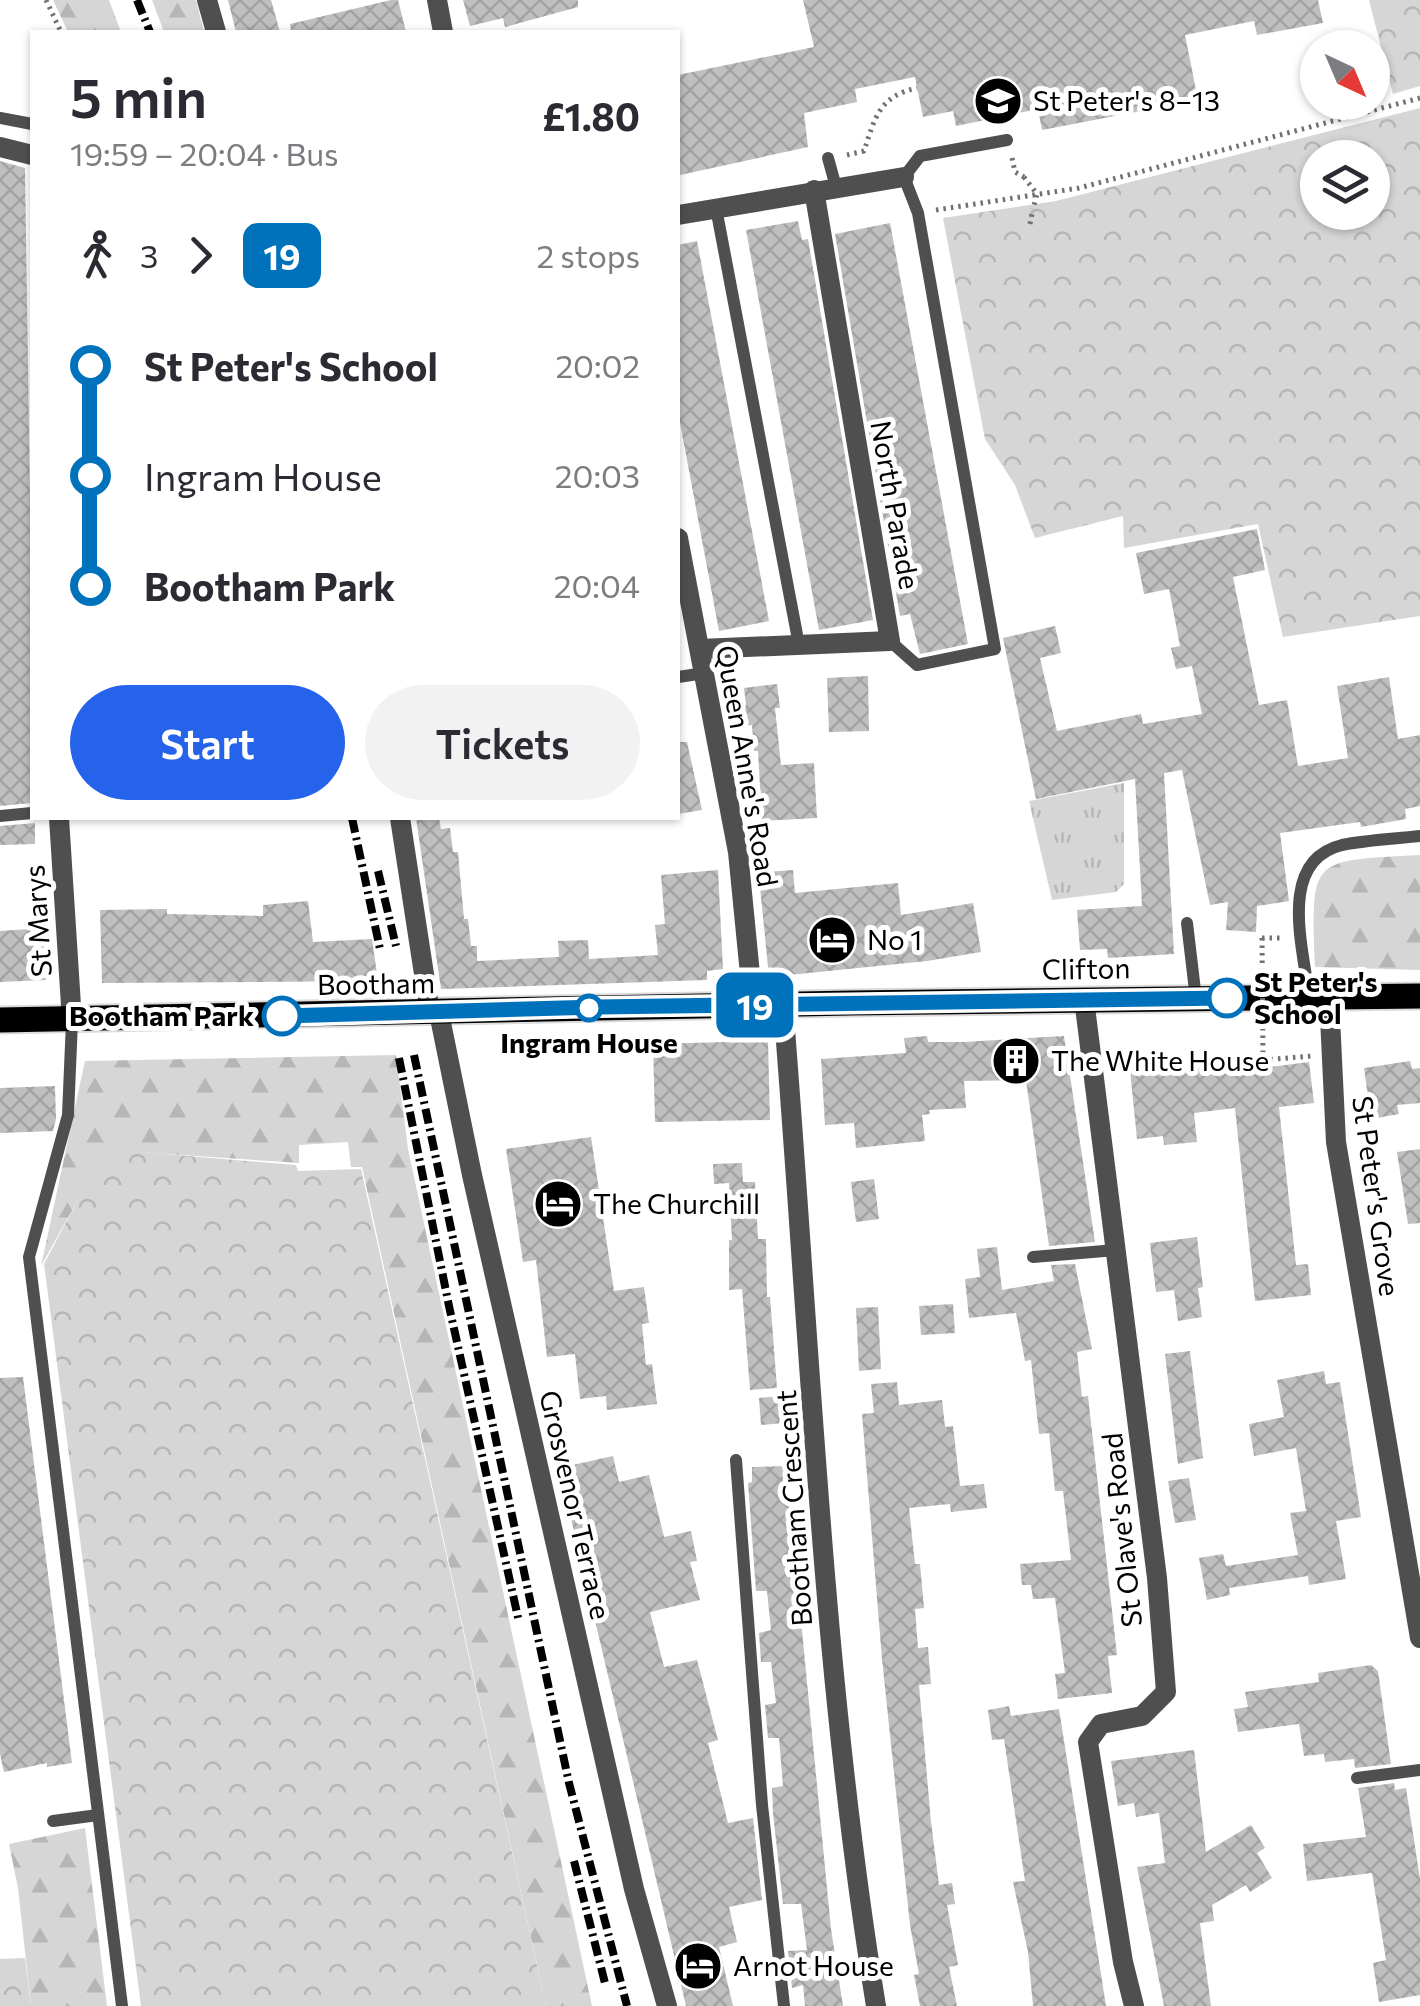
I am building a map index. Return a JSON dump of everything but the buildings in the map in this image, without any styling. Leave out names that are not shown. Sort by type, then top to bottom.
[{"type":"main road","name":"Clifton","points":[[753,1005],[1420,996]]},
{"type":"main road","name":"Bootham","points":[[0,1020],[72,1022],[753,1005]]},
{"type":"street","points":[[207,0],[215,30]]},
{"type":"street","points":[[437,0],[443,30]]},
{"type":"street","points":[[0,147],[30,154]]},
{"type":"street","points":[[680,216],[904,177]]},
{"type":"street","name":"North Parade","points":[[814,190],[890,641]]},
{"type":"street","name":"Queen Anne's Road","points":[[680,548],[738,852],[753,1005]]},
{"type":"street","points":[[700,649],[890,641]]},
{"type":"street","name":"St Marys","points":[[58,820],[72,1022]]},
{"type":"street","name":"Grosvenor Terrace","points":[[400,820],[434,1013],[626,1851],[667,2006]]},
{"type":"street","name":"St Peter's Grove","points":[[1319,997],[1336,1142],[1420,1638]]},
{"type":"street","name":"St Olave's Road","points":[[1084,999],[1157,1578],[1166,1692],[1142,1716],[1101,1724],[1088,1742],[1123,1962],[1134,2006]]},
{"type":"street","name":"Bootham Crescent","points":[[783,1004],[831,1628],[858,1894],[876,2006]]},
{"type":"lane","points":[[0,118],[30,124]]},
{"type":"lane","points":[[890,641],[917,665],[995,649],[918,213],[904,177],[920,156],[1008,140]]},
{"type":"lane","points":[[828,158],[836,186]]},
{"type":"lane","points":[[716,208],[799,645]]},
{"type":"lane","points":[[680,677],[704,673]]},
{"type":"lane","points":[[0,816],[30,813]]},
{"type":"lane","points":[[1319,997],[1299,905],[1302,876],[1316,858],[1338,846],[1420,836]]},
{"type":"lane","points":[[1187,924],[1196,998]]},
{"type":"lane","points":[[72,1022],[68,1115],[30,1257],[122,2006]]},
{"type":"lane","points":[[1033,1257],[1116,1250]]},
{"type":"lane","points":[[736,1460],[762,1806],[784,2006]]},
{"type":"lane","points":[[1357,1778],[1420,1770]]},
{"type":"lane","points":[[53,1821],[98,1815]]},
{"type":"path","points":[[46,0],[60,30]]},
{"type":"path","points":[[828,158],[864,151],[877,111],[902,92],[917,88]]},
{"type":"path","points":[[918,213],[1079,188],[1420,98]]},
{"type":"path","points":[[1024,176],[1037,194],[1030,224]]},
{"type":"path","points":[[1287,938],[1262,938],[1263,1060],[1308,1057]]},
{"type":"green space","points":[[53,0],[109,0],[120,30],[67,30]]},
{"type":"green space","points":[[152,0],[196,0],[204,30],[163,30]]},
{"type":"green space","points":[[1369,0],[1420,0],[1420,86],[1393,94],[1390,30],[1377,30]]},
{"type":"green space","points":[[1420,108],[1420,616],[1283,637],[1258,524],[1124,548],[1123,516],[1035,538],[1015,485],[985,439],[943,218],[1056,201],[1373,120],[1390,120],[1390,116]]},
{"type":"green space","points":[[1124,783],[1124,884],[1116,892],[1052,900],[1029,801]]},
{"type":"green space","points":[[1420,855],[1420,970],[1315,967],[1314,904],[1317,884],[1325,872],[1357,859]]},
{"type":"green space","points":[[396,1055],[408,1149],[592,2006],[546,2006],[362,1167],[351,1167],[348,1142],[299,1145],[299,1163],[106,1150],[41,1266],[85,1061]]},
{"type":"green space","points":[[105,1149],[296,1165],[298,1171],[361,1169],[546,2006],[141,2006],[44,1264]]},
{"type":"green space","points":[[85,1828],[107,2006],[31,2006],[9,1844]]},
{"type":"green space","points":[[25,1958],[31,2006],[0,2006],[0,1959]]},
{"type":"railway","points":[[137,0],[149,30]]},
{"type":"railway","points":[[352,820],[380,949]]},
{"type":"railway","points":[[378,871],[396,946]]},
{"type":"railway","points":[[414,1055],[569,1783],[627,2006]]},
{"type":"railway","points":[[399,1058],[519,1622]]},
{"type":"railway","points":[[574,1861],[606,1987]]},
{"type":"bus line","name":"19","points":[[282,1016],[1227,998]]},
{"type":"place","name":"St Peter's 8–13","points":[[998,101]]},
{"type":"place","name":"No 1","points":[[832,940]]},
{"type":"place","name":"St Peter's School","points":[[1227,998]]},
{"type":"place","name":"Ingram House","points":[[589,1008]]},
{"type":"place","name":"Bootham Park","points":[[282,1016]]},
{"type":"place","name":"The White House","points":[[1016,1061]]},
{"type":"place","name":"The Churchill","points":[[558,1204]]},
{"type":"place","name":"Arnot House","points":[[698,1966]]}]
